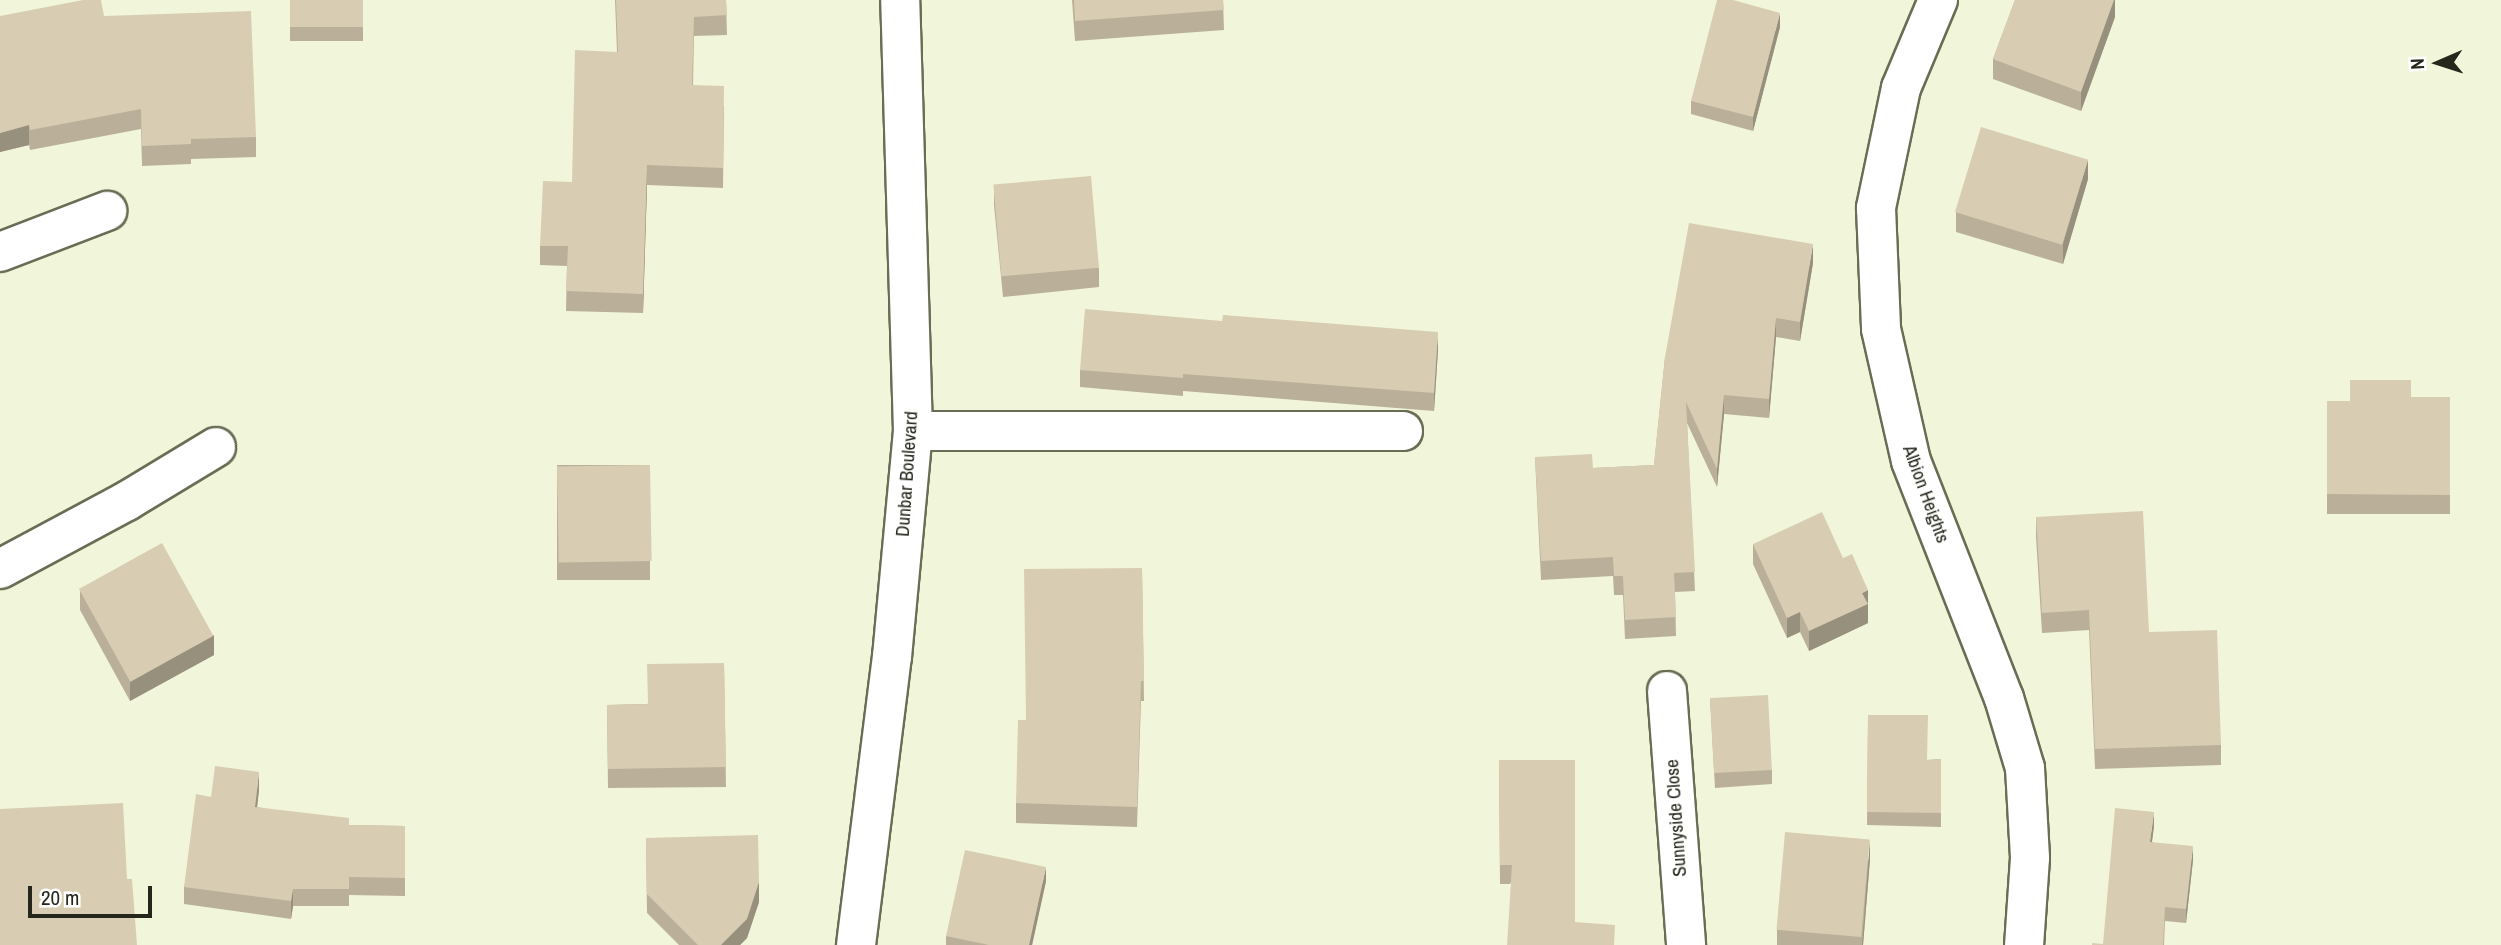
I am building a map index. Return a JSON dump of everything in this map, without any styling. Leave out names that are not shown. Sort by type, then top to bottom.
[{"type":"street","name":"Dunbar Boulevard","points":[[856,945],[892,657],[913,431],[900,0]]},
{"type":"street","name":"Albion Heights","points":[[1937,0],[1901,88],[1875,208],[1881,329],[1911,461],[2004,698],[2025,768],[2030,858],[2024,945]]},
{"type":"street","points":[[0,252],[107,211]]},
{"type":"street","points":[[913,431],[1403,431]]},
{"type":"street","points":[[0,569],[127,501],[216,447]]},
{"type":"street","name":"Sunnyside Close","points":[[1667,691],[1686,945]]},
{"type":"building","points":[[83,0],[101,0],[104,16],[251,11],[256,137],[191,139],[191,144],[142,146],[141,109],[30,130],[29,125],[0,133],[0,16]]},
{"type":"building","points":[[290,0],[363,0],[363,27],[290,27]]},
{"type":"building","points":[[616,0],[726,0],[727,15],[694,17],[692,85],[724,86],[723,168],[647,165],[643,294],[566,291],[568,246],[540,246],[543,181],[572,182],[575,50],[618,52]]},
{"type":"building","points":[[1074,0],[1223,0],[1224,10],[1075,21]]},
{"type":"building","points":[[1717,0],[1733,0],[1780,13],[1753,117],[1691,101]]},
{"type":"building","points":[[2015,0],[2114,0],[2081,92],[1993,59]]},
{"type":"building","points":[[1981,127],[2088,160],[2062,245],[1955,212]]},
{"type":"building","points":[[1091,176],[1099,268],[1001,276],[993,185]]},
{"type":"building","points":[[1689,223],[1813,244],[1800,322],[1776,318],[1769,399],[1724,395],[1717,469],[1686,402],[1695,572],[1674,573],[1676,617],[1625,620],[1623,576],[1614,576],[1613,557],[1541,561],[1535,457],[1592,454],[1593,468],[1654,465],[1665,357]]},
{"type":"building","points":[[1085,309],[1222,321],[1223,315],[1438,332],[1434,393],[1183,374],[1183,378],[1080,370]]},
{"type":"building","points":[[2350,380],[2411,380],[2411,397],[2450,397],[2450,495],[2327,494],[2327,401],[2350,401]]},
{"type":"building","points":[[650,465],[652,561],[559,563],[557,467]]},
{"type":"building","points":[[2143,511],[2149,632],[2217,630],[2221,745],[2095,749],[2089,610],[2042,613],[2036,517]]},
{"type":"building","points":[[1822,512],[1843,558],[1852,554],[1868,590],[1862,593],[1868,604],[1809,631],[1800,612],[1787,618],[1753,544]]},
{"type":"building","points":[[162,543],[213,636],[130,682],[79,589]]},
{"type":"building","points":[[1142,568],[1144,681],[1141,681],[1137,807],[1016,803],[1018,720],[1026,720],[1024,569]]},
{"type":"building","points":[[724,663],[726,767],[608,769],[607,705],[648,704],[647,664]]},
{"type":"building","points":[[1768,695],[1772,770],[1714,773],[1710,698]]},
{"type":"building","points":[[1868,715],[1928,715],[1927,760],[1941,759],[1941,813],[1867,812]]},
{"type":"building","points":[[1499,760],[1575,760],[1575,922],[1615,925],[1614,945],[1507,945],[1512,865],[1500,865]]},
{"type":"building","points":[[215,766],[259,772],[255,807],[349,818],[349,825],[405,826],[405,878],[349,877],[349,889],[293,889],[291,901],[184,887],[196,794],[211,797]]},
{"type":"building","points":[[123,803],[127,879],[132,879],[137,945],[0,945],[0,809]]},
{"type":"building","points":[[2115,808],[2154,812],[2150,842],[2193,846],[2186,909],[2165,907],[2163,945],[2092,945],[2103,944]]},
{"type":"building","points":[[1785,832],[1870,839],[1861,937],[1776,930]]},
{"type":"building","points":[[758,835],[759,882],[747,919],[721,945],[698,945],[647,894],[646,838]]},
{"type":"building","points":[[965,850],[1046,867],[1029,945],[989,945],[946,936]]}]
